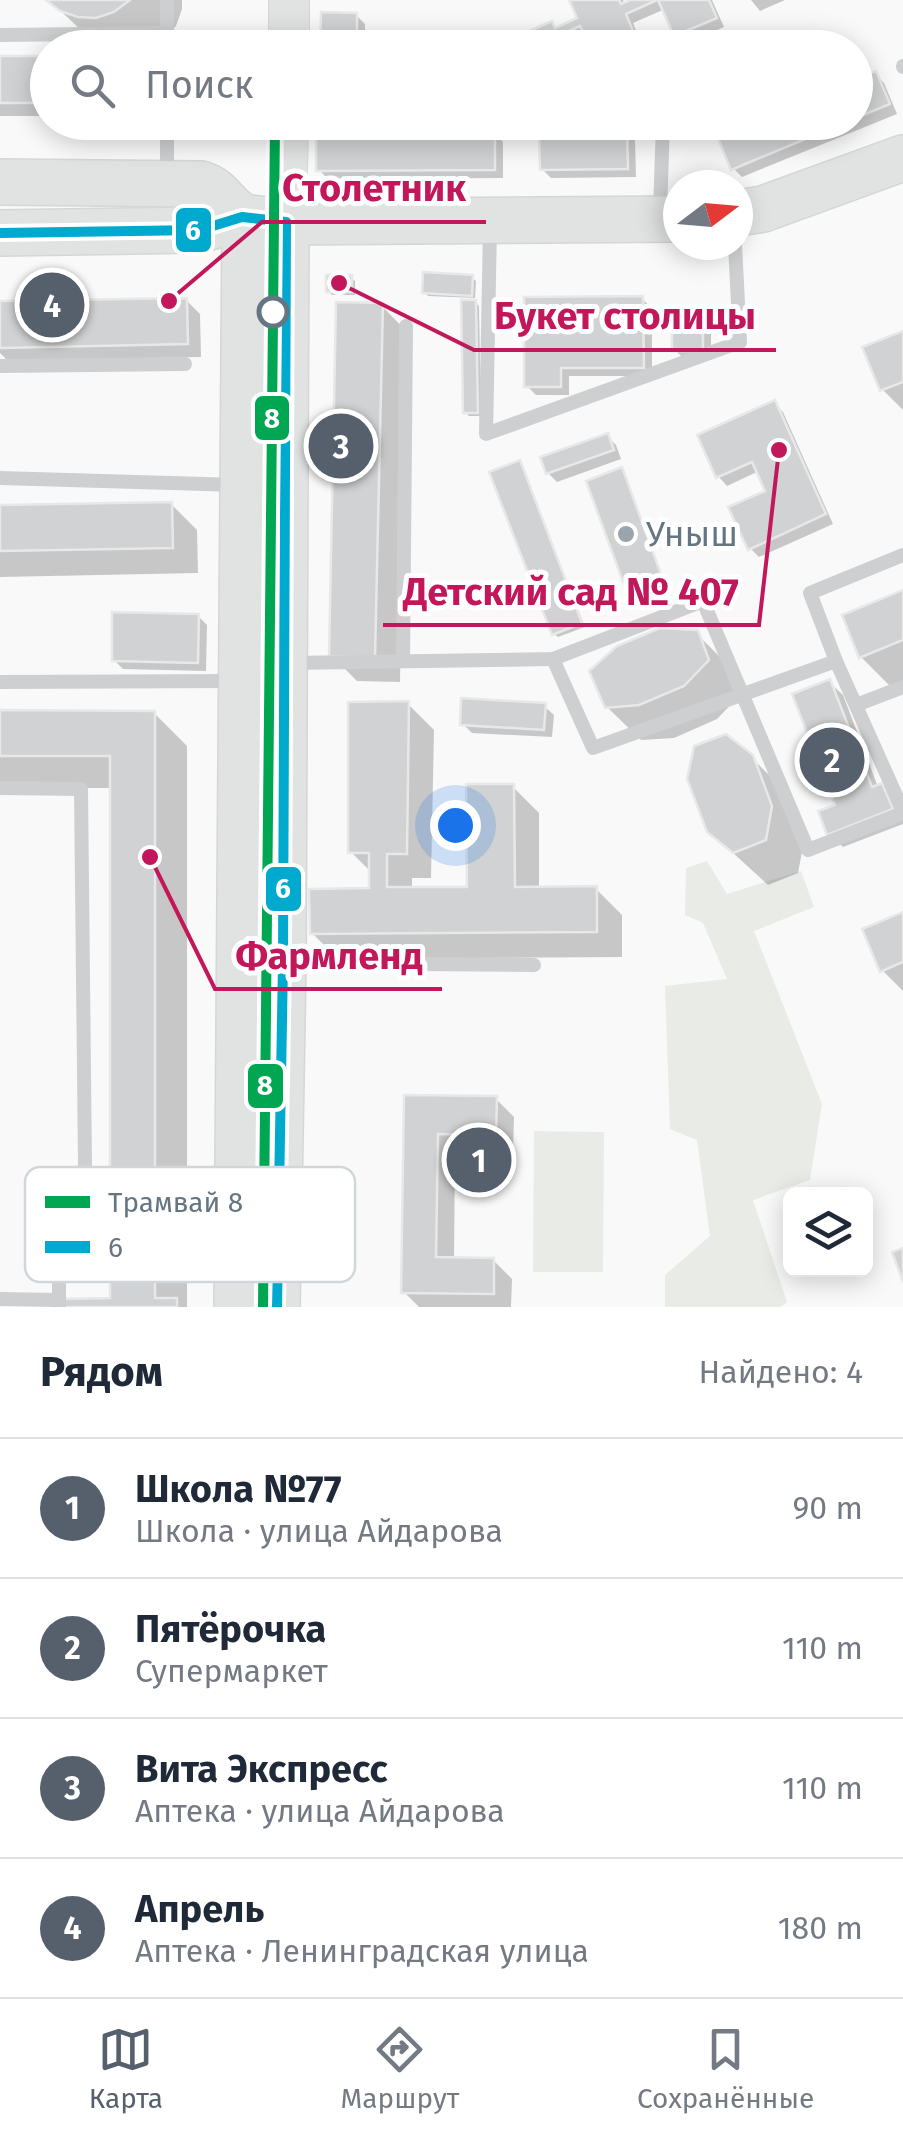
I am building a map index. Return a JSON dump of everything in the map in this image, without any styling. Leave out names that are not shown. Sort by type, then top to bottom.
[{"type":"main road","points":[[753,211],[903,158]]},
{"type":"main road","points":[[0,182],[210,186],[222,194],[234,212],[266,219]]},
{"type":"main road","points":[[0,234],[200,230],[233,218],[663,220]]},
{"type":"main road","points":[[266,219],[246,485],[264,672],[283,963],[279,1167]]},
{"type":"main road","points":[[244,1167],[264,672],[266,219]]},
{"type":"main road","points":[[238,1307],[239,1282]]},
{"type":"main road","points":[[277,1282],[277,1307]]},
{"type":"street","points":[[289,0],[289,30]]},
{"type":"street","points":[[266,219],[284,140]]},
{"type":"lane","points":[[166,30],[167,0]]},
{"type":"lane","points":[[0,36],[30,37]]},
{"type":"lane","points":[[167,140],[168,184]]},
{"type":"lane","points":[[663,140],[665,170]]},
{"type":"lane","points":[[490,220],[486,434],[740,342],[737,260]]},
{"type":"lane","points":[[403,661],[406,326]]},
{"type":"lane","points":[[0,366],[185,364]]},
{"type":"lane","points":[[0,478],[246,485]]},
{"type":"lane","points":[[0,682],[264,672],[403,661],[552,659],[703,601],[808,850],[903,812],[900,792],[856,705],[810,593],[903,555]]},
{"type":"lane","points":[[552,659],[594,748],[836,660]]},
{"type":"lane","points":[[856,705],[903,687]]},
{"type":"lane","points":[[0,788],[82,789],[85,1167]]},
{"type":"lane","points":[[283,963],[534,965]]},
{"type":"lane","points":[[0,1300],[59,1304]]},
{"type":"shaded area","points":[[707,861],[727,894],[801,871],[814,907],[754,931],[822,1104],[810,1180],[753,1200],[787,1302],[780,1307],[665,1307],[665,1275],[710,1236],[697,1140],[670,1129],[665,986],[727,979],[703,923],[685,915],[686,868]]},
{"type":"shaded area","points":[[534,1131],[604,1132],[603,1272],[533,1272]]},
{"type":"building","points":[[46,0],[130,0],[114,12],[96,18],[60,11]]},
{"type":"building","points":[[569,0],[619,0],[621,4],[657,0],[626,14],[633,30],[582,30],[580,26],[571,30],[532,30],[552,21],[555,28],[577,18]]},
{"type":"building","points":[[658,0],[709,0],[717,18],[688,30],[671,30]]},
{"type":"building","points":[[321,12],[357,13],[357,30],[320,30]]},
{"type":"building","points":[[0,56],[30,56],[30,103],[0,103]]},
{"type":"building","points":[[876,71],[890,104],[873,111]]},
{"type":"building","points":[[316,140],[495,140],[495,170],[316,171]]},
{"type":"building","points":[[539,140],[627,140],[628,169],[540,170]]},
{"type":"building","points":[[719,140],[803,140],[731,170]]},
{"type":"building","points":[[423,272],[473,275],[472,296],[422,293]]},
{"type":"building","points":[[326,275],[352,275],[352,292],[326,292]]},
{"type":"building","points":[[643,296],[644,368],[561,368],[561,387],[524,387],[524,297]]},
{"type":"building","points":[[187,298],[188,344],[0,348],[0,301]]},
{"type":"building","points":[[461,300],[476,300],[478,413],[463,413]]},
{"type":"building","points":[[336,302],[383,303],[375,657],[329,656]]},
{"type":"building","points":[[672,319],[703,319],[703,351],[672,351]]},
{"type":"building","points":[[903,331],[903,382],[880,391],[862,347]]},
{"type":"building","points":[[775,400],[826,514],[748,550],[728,507],[765,491],[752,462],[716,478],[697,435]]},
{"type":"building","points":[[608,433],[614,450],[546,474],[540,457]]},
{"type":"building","points":[[520,460],[582,623],[552,635],[489,472]]},
{"type":"building","name":"Уныш","points":[[622,467],[666,588],[630,601],[586,481]]},
{"type":"building","points":[[172,502],[173,548],[0,551],[0,505]]},
{"type":"building","points":[[903,590],[903,640],[859,658],[842,615]]},
{"type":"building","points":[[112,612],[199,614],[198,663],[112,661]]},
{"type":"building","points":[[660,628],[698,630],[709,660],[684,686],[639,705],[605,708],[589,671],[617,646]]},
{"type":"building","points":[[830,679],[872,787],[882,783],[893,809],[827,835],[818,811],[835,805],[792,694]]},
{"type":"building","points":[[461,698],[546,703],[544,730],[460,725]]},
{"type":"building","points":[[409,701],[407,854],[387,854],[387,887],[467,887],[466,784],[514,784],[515,887],[597,886],[597,932],[310,934],[309,889],[369,888],[369,853],[348,853],[348,702]]},
{"type":"building","points":[[0,710],[155,711],[155,1167],[110,1167],[110,756],[0,756]]},
{"type":"building","points":[[726,734],[753,755],[772,806],[766,840],[733,853],[707,832],[687,779],[694,746]]},
{"type":"building","points":[[903,912],[903,962],[880,972],[862,929]]},
{"type":"building","points":[[404,1095],[497,1096],[496,1135],[438,1134],[436,1257],[494,1258],[494,1294],[401,1293]]},
{"type":"building","points":[[903,1248],[903,1282],[892,1252]]},
{"type":"building","points":[[110,1282],[155,1282],[155,1298],[177,1298],[177,1307],[64,1307],[64,1299],[110,1298]]},
{"type":"tram line","name":"8","points":[[264,1167],[275,140]]},
{"type":"tram line","name":"8","points":[[263,1282],[263,1307]]},
{"type":"transit line","name":"6","points":[[0,233],[200,230],[242,217],[286,222],[279,1167]]},
{"type":"transit line","name":"6","points":[[277,1282],[277,1307]]},
{"type":"place","name":"Букет столицы","points":[[339,283]]},
{"type":"place","name":"Столетник","points":[[169,301]]},
{"type":"place","name":"Апрель","points":[[52,305]]},
{"type":"place","name":"Вита Экспресс","points":[[341,446]]},
{"type":"place","name":"Детский сад № 407","points":[[779,450]]},
{"type":"place","name":"Уныш","points":[[626,534]]},
{"type":"place","name":"Пятёрочка","points":[[832,760]]},
{"type":"place","name":"Фармленд","points":[[150,857]]},
{"type":"place","name":"Школа №77","points":[[479,1160]]}]
